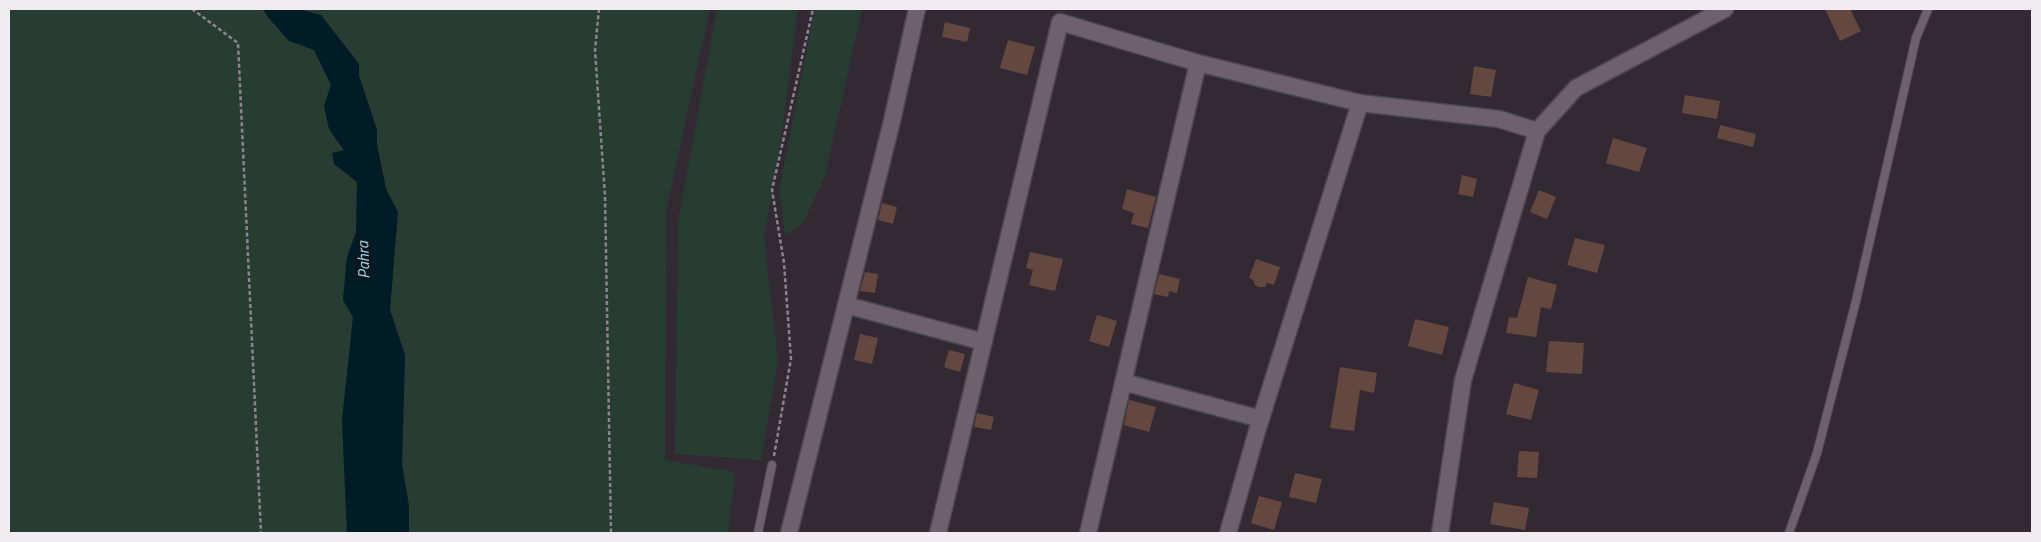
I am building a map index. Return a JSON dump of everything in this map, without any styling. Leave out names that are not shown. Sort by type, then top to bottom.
[{"type":"street","points":[[789,533],[892,120],[917,9]]},
{"type":"street","points":[[1440,533],[1463,380],[1537,131],[1576,88],[1725,9]]},
{"type":"street","points":[[938,533],[1060,22],[1198,63],[1360,103],[1499,118],[1537,131]]},
{"type":"street","points":[[1088,533],[1198,63]]},
{"type":"street","points":[[1228,533],[1261,419],[1360,103]]},
{"type":"street","points":[[846,305],[984,342]]},
{"type":"street","points":[[1123,382],[1261,419]]},
{"type":"lane","points":[[1789,533],[1817,453],[1856,301],[1916,38],[1928,9]]},
{"type":"lane","points":[[758,533],[772,465]]},
{"type":"path","points":[[192,9],[238,43],[261,533]]},
{"type":"path","points":[[599,9],[595,50],[605,196],[611,533]]},
{"type":"path","points":[[772,465],[791,359],[784,263],[772,190],[813,9]]},
{"type":"green space","points":[[9,9],[263,9],[289,40],[314,50],[331,85],[324,106],[329,129],[344,151],[334,164],[357,182],[356,232],[347,257],[343,300],[353,316],[342,420],[347,533],[9,533]]},
{"type":"green space","points":[[298,9],[710,9],[666,211],[665,460],[735,472],[728,533],[409,533],[409,506],[402,464],[405,356],[390,310],[398,212],[386,189],[377,145],[377,130],[359,76],[359,64],[321,15]]},
{"type":"green space","points":[[717,9],[798,9],[781,140],[764,237],[778,361],[761,460],[675,454],[678,222]]},
{"type":"green space","points":[[815,9],[862,9],[825,176],[803,223],[785,235],[779,190]]},
{"type":"water","name":"Pahra","points":[[263,9],[298,9],[321,15],[359,64],[359,76],[377,130],[377,145],[386,189],[398,212],[390,310],[405,355],[402,464],[409,506],[409,533],[347,533],[342,420],[353,317],[343,300],[347,257],[356,232],[357,182],[334,164],[332,153],[344,150],[329,129],[324,106],[331,85],[314,50],[289,41]]},
{"type":"building","points":[[1825,9],[1850,9],[1861,31],[1840,41]]},
{"type":"building","points":[[945,22],[970,28],[967,42],[942,37]]},
{"type":"building","points":[[1008,40],[1035,47],[1027,75],[1000,68]]},
{"type":"building","points":[[1474,66],[1496,70],[1491,97],[1470,94]]},
{"type":"building","points":[[1685,95],[1720,101],[1717,119],[1682,113]]},
{"type":"building","points":[[1720,125],[1756,134],[1753,147],[1717,138]]},
{"type":"building","points":[[1613,138],[1647,148],[1639,172],[1606,163]]},
{"type":"building","points":[[1462,175],[1477,179],[1473,197],[1458,194]]},
{"type":"building","points":[[1127,189],[1156,197],[1148,228],[1131,224],[1134,213],[1122,209]]},
{"type":"building","points":[[1539,190],[1556,197],[1547,219],[1530,212]]},
{"type":"building","points":[[882,203],[897,207],[893,224],[878,220]]},
{"type":"building","points":[[1575,238],[1605,245],[1597,273],[1567,265]]},
{"type":"building","points":[[1030,252],[1063,259],[1055,291],[1029,285],[1033,270],[1026,268]]},
{"type":"building","points":[[1256,259],[1280,267],[1274,285],[1267,283],[1265,287],[1259,287],[1249,278]]},
{"type":"building","points":[[865,272],[878,274],[875,293],[860,291]]},
{"type":"building","points":[[1159,274],[1180,279],[1177,293],[1169,291],[1168,297],[1154,294]]},
{"type":"building","points":[[1528,277],[1557,285],[1551,309],[1541,307],[1536,337],[1506,333],[1509,317],[1517,318]]},
{"type":"building","points":[[1097,315],[1117,321],[1109,347],[1089,341]]},
{"type":"building","points":[[1415,319],[1449,327],[1442,355],[1408,346]]},
{"type":"building","points":[[860,334],[878,338],[872,364],[854,360]]},
{"type":"building","points":[[1549,341],[1584,343],[1582,374],[1546,372]]},
{"type":"building","points":[[949,350],[965,354],[960,372],[944,367]]},
{"type":"building","points":[[1340,367],[1377,373],[1374,393],[1360,390],[1354,431],[1330,428]]},
{"type":"building","points":[[1514,383],[1539,390],[1531,420],[1506,414]]},
{"type":"building","points":[[1129,400],[1156,407],[1149,432],[1124,425]]},
{"type":"building","points":[[977,413],[994,417],[991,430],[974,427]]},
{"type":"building","points":[[1519,451],[1539,452],[1537,478],[1517,477]]},
{"type":"building","points":[[1295,473],[1322,479],[1316,503],[1289,497]]},
{"type":"building","points":[[1259,496],[1282,502],[1274,530],[1251,523]]},
{"type":"building","points":[[1494,502],[1529,508],[1525,530],[1490,524]]}]
